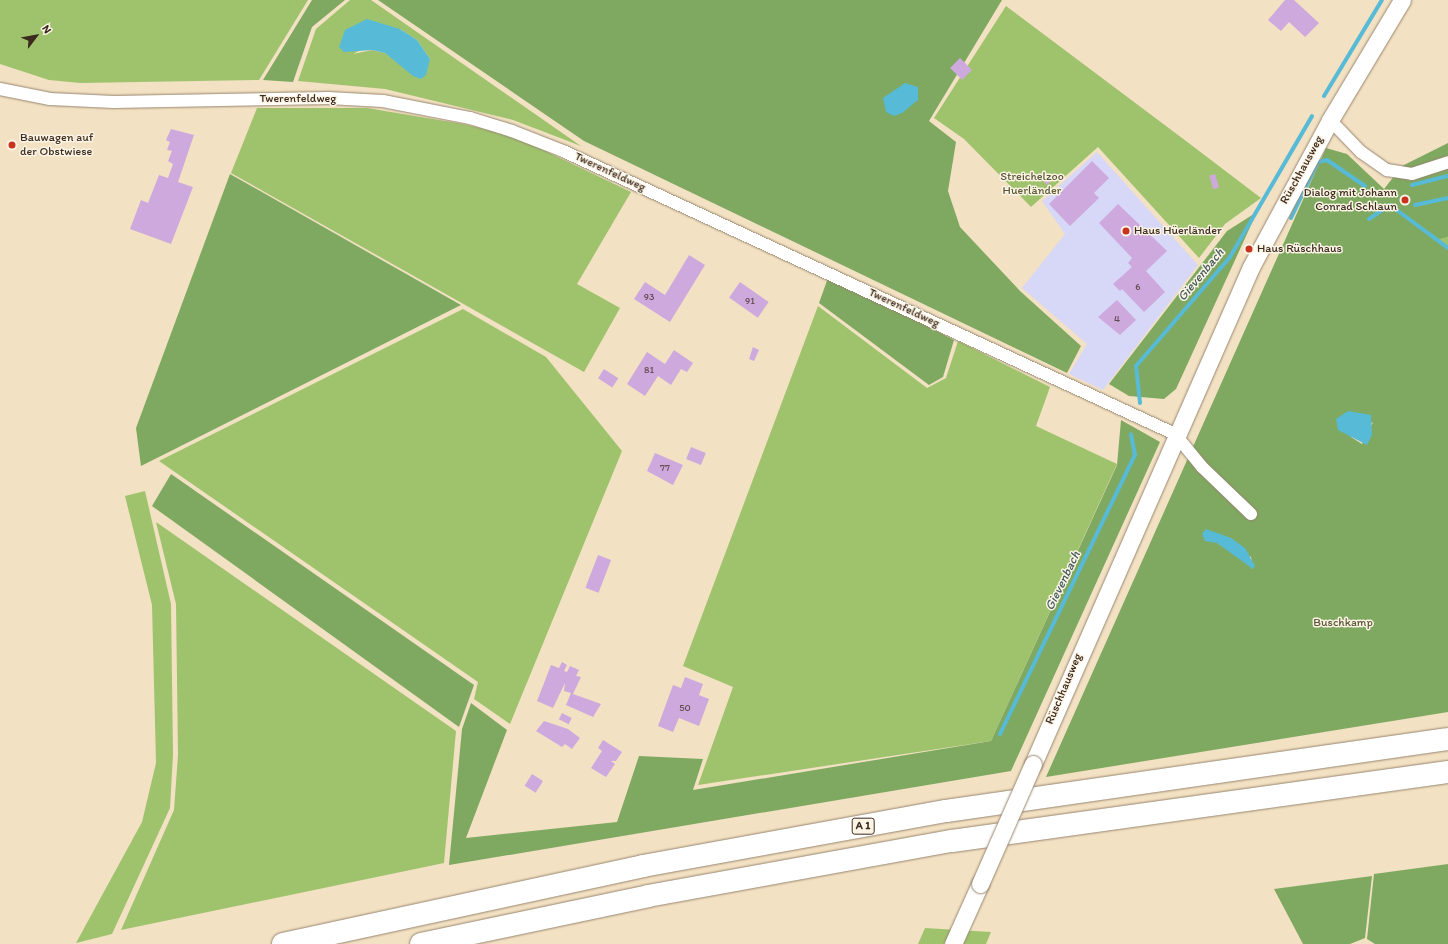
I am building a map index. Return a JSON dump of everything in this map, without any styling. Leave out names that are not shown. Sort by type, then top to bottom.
[{"type":"highway","name":"A 1","points":[[283,944],[643,866],[901,819],[1448,739]]},
{"type":"highway","points":[[421,944],[648,896],[952,841],[1448,772]]},
{"type":"main road","name":"Rüschhausweg","points":[[953,944],[1175,434],[1251,267],[1330,120],[1402,0]]},
{"type":"street","name":"Twerenfeldweg","points":[[0,89],[50,99],[114,102],[328,98],[375,100],[470,118],[563,151],[1175,434]]},
{"type":"street","points":[[1330,120],[1361,152],[1387,170],[1412,174],[1448,162]]},
{"type":"street","points":[[1175,434],[1202,467],[1251,514]]},
{"type":"shaded area","points":[[1097,152],[1198,265],[1103,390],[1069,374],[1087,344],[1022,288],[1065,234],[1042,201]]},
{"type":"green space","points":[[0,0],[308,0],[259,80],[80,83],[49,80],[0,64]]},
{"type":"green space","points":[[312,0],[345,0],[312,27],[293,82],[263,80]]},
{"type":"green space","points":[[350,0],[371,0],[581,146],[513,120],[385,89],[298,81],[316,29]],"holes":[[[400,29],[417,40],[430,59],[421,79],[385,53],[372,50],[353,54]]]},
{"type":"green space","points":[[378,0],[1002,0],[929,121],[956,142],[948,191],[960,227],[1020,291],[1081,346],[1067,373],[584,141]]},
{"type":"green space","name":"Streichelzoo Huerländer","points":[[1006,6],[1261,198],[1225,224],[1199,258],[1098,147],[1031,207],[964,139],[934,118]]},
{"type":"green space","points":[[257,108],[367,108],[463,124],[514,136],[631,192],[577,284],[620,308],[584,372],[231,173]]},
{"type":"green space","name":"Buschkamp","points":[[1448,143],[1448,237],[1437,240],[1448,248],[1448,712],[1046,777],[1326,148],[1347,154],[1384,189],[1402,166]],"holes":[[[1373,422],[1362,444],[1351,437]],[[1217,543],[1251,557],[1253,569],[1241,558]]]},
{"type":"green space","points":[[230,174],[461,305],[141,466],[136,428]]},
{"type":"green space","points":[[1257,212],[1176,389],[1164,399],[1129,396],[1109,384],[1227,231]]},
{"type":"green space","points":[[1448,237],[1448,248],[1437,240]]},
{"type":"green space","points":[[829,275],[954,340],[943,377],[929,385],[819,303]]},
{"type":"green space","points":[[818,306],[927,388],[946,378],[958,341],[1050,387],[1036,426],[1117,464],[991,741],[698,785],[733,687],[683,666]]},
{"type":"green space","points":[[463,309],[546,357],[622,451],[510,724],[474,699],[478,682],[159,461]]},
{"type":"green space","points":[[1121,420],[1160,442],[1011,771],[449,865],[462,729],[471,703],[507,730],[466,838],[617,822],[639,756],[703,759],[693,790],[991,741],[1117,465]]},
{"type":"green space","points":[[171,474],[474,685],[459,727],[152,506]]},
{"type":"green space","points":[[145,491],[171,604],[173,755],[170,808],[112,934],[76,943],[142,822],[156,763],[152,605],[125,496]]},
{"type":"green space","points":[[156,522],[456,731],[444,863],[121,930],[174,810],[178,755],[176,604]]},
{"type":"green space","points":[[1448,864],[1448,944],[1375,944],[1367,939],[1374,874]]},
{"type":"green space","points":[[1372,876],[1365,938],[1350,944],[1303,944],[1274,889]]},
{"type":"green space","points":[[925,928],[991,932],[986,944],[918,944]]},
{"type":"water","points":[[367,19],[400,29],[417,40],[430,59],[426,75],[421,79],[413,76],[385,53],[372,50],[344,52],[339,47],[345,30]]},
{"type":"water","points":[[905,83],[918,87],[918,100],[902,113],[894,116],[886,112],[883,98]]},
{"type":"water","points":[[1348,411],[1371,415],[1372,435],[1367,445],[1338,430],[1336,419]]},
{"type":"water","points":[[1206,529],[1231,538],[1245,548],[1255,566],[1253,569],[1217,543],[1205,541],[1202,534]]},
{"type":"building","points":[[1285,0],[1294,0],[1319,23],[1305,37],[1289,22],[1281,31],[1268,20]]},
{"type":"building","points":[[960,58],[972,70],[962,80],[950,68]]},
{"type":"building","points":[[171,129],[194,135],[178,182],[193,187],[171,244],[130,229],[141,200],[148,203],[159,175],[168,178],[173,164],[168,161],[172,151],[167,150],[170,142],[166,140]]},
{"type":"building","points":[[1092,161],[1109,178],[1094,193],[1099,198],[1070,226],[1049,204]]},
{"type":"building","points":[[1215,174],[1219,187],[1213,189],[1209,176]]},
{"type":"building","points":[[1049,175],[1053,180],[1047,185],[1043,180]]},
{"type":"building","name":"Haus Hüerländer","points":[[1118,204],[1167,251],[1146,271],[1165,292],[1144,312],[1122,289],[1120,291],[1113,284],[1132,267],[1128,263],[1132,258],[1099,223]]},
{"type":"building","points":[[689,255],[705,265],[670,322],[634,299],[645,282],[665,295]]},
{"type":"building","points":[[740,282],[769,302],[758,318],[729,298]]},
{"type":"building","points":[[1117,300],[1136,320],[1120,335],[1098,317]]},
{"type":"building","points":[[753,347],[759,350],[754,361],[749,359]]},
{"type":"building","points":[[674,350],[693,363],[687,372],[681,369],[671,385],[658,376],[645,396],[627,384],[647,352],[665,364]]},
{"type":"building","points":[[604,369],[618,378],[612,387],[598,378]]},
{"type":"building","points":[[691,447],[706,453],[701,465],[686,459]]},
{"type":"building","points":[[655,453],[683,465],[673,485],[647,471]]},
{"type":"building","points":[[598,555],[611,560],[599,593],[585,588]]},
{"type":"building","points":[[562,662],[567,665],[564,671],[567,672],[570,666],[579,670],[576,676],[581,677],[573,694],[601,704],[593,717],[566,705],[571,693],[564,691],[565,683],[553,708],[537,701],[551,665],[559,668]]},
{"type":"building","points":[[685,677],[703,684],[699,695],[709,699],[699,726],[679,718],[673,732],[658,726],[673,685],[681,688]]},
{"type":"building","points":[[562,713],[572,718],[569,724],[559,719]]},
{"type":"building","points":[[544,721],[568,729],[580,738],[572,749],[565,744],[562,747],[536,731]]},
{"type":"building","points":[[603,740],[622,752],[616,761],[611,761],[615,764],[606,777],[591,768],[602,751],[598,748]]},
{"type":"building","points":[[532,774],[543,781],[536,793],[525,786]]},
{"type":"waterway","name":"Gievenbach","points":[[1324,96],[1382,0]]},
{"type":"waterway","name":"Gievenbach","points":[[1140,403],[1136,366],[1230,257],[1312,116]]},
{"type":"waterway","points":[[1291,218],[1318,162],[1327,160],[1365,186]]},
{"type":"waterway","points":[[1412,185],[1448,176]]},
{"type":"waterway","points":[[1415,205],[1448,198]]},
{"type":"waterway","points":[[1369,219],[1390,205],[1448,248]]},
{"type":"waterway","name":"Gievenbach","points":[[1000,734],[1135,455],[1131,434]]},
{"type":"place","name":"Bauwagen auf der Obstwiese","points":[[12,145]]},
{"type":"place","name":"Dialog mit Johann Conrad Schlaun","points":[[1405,200]]},
{"type":"place","name":"Haus Hüerländer","points":[[1126,231]]},
{"type":"place","name":"Haus Rüschhaus","points":[[1249,249]]}]
